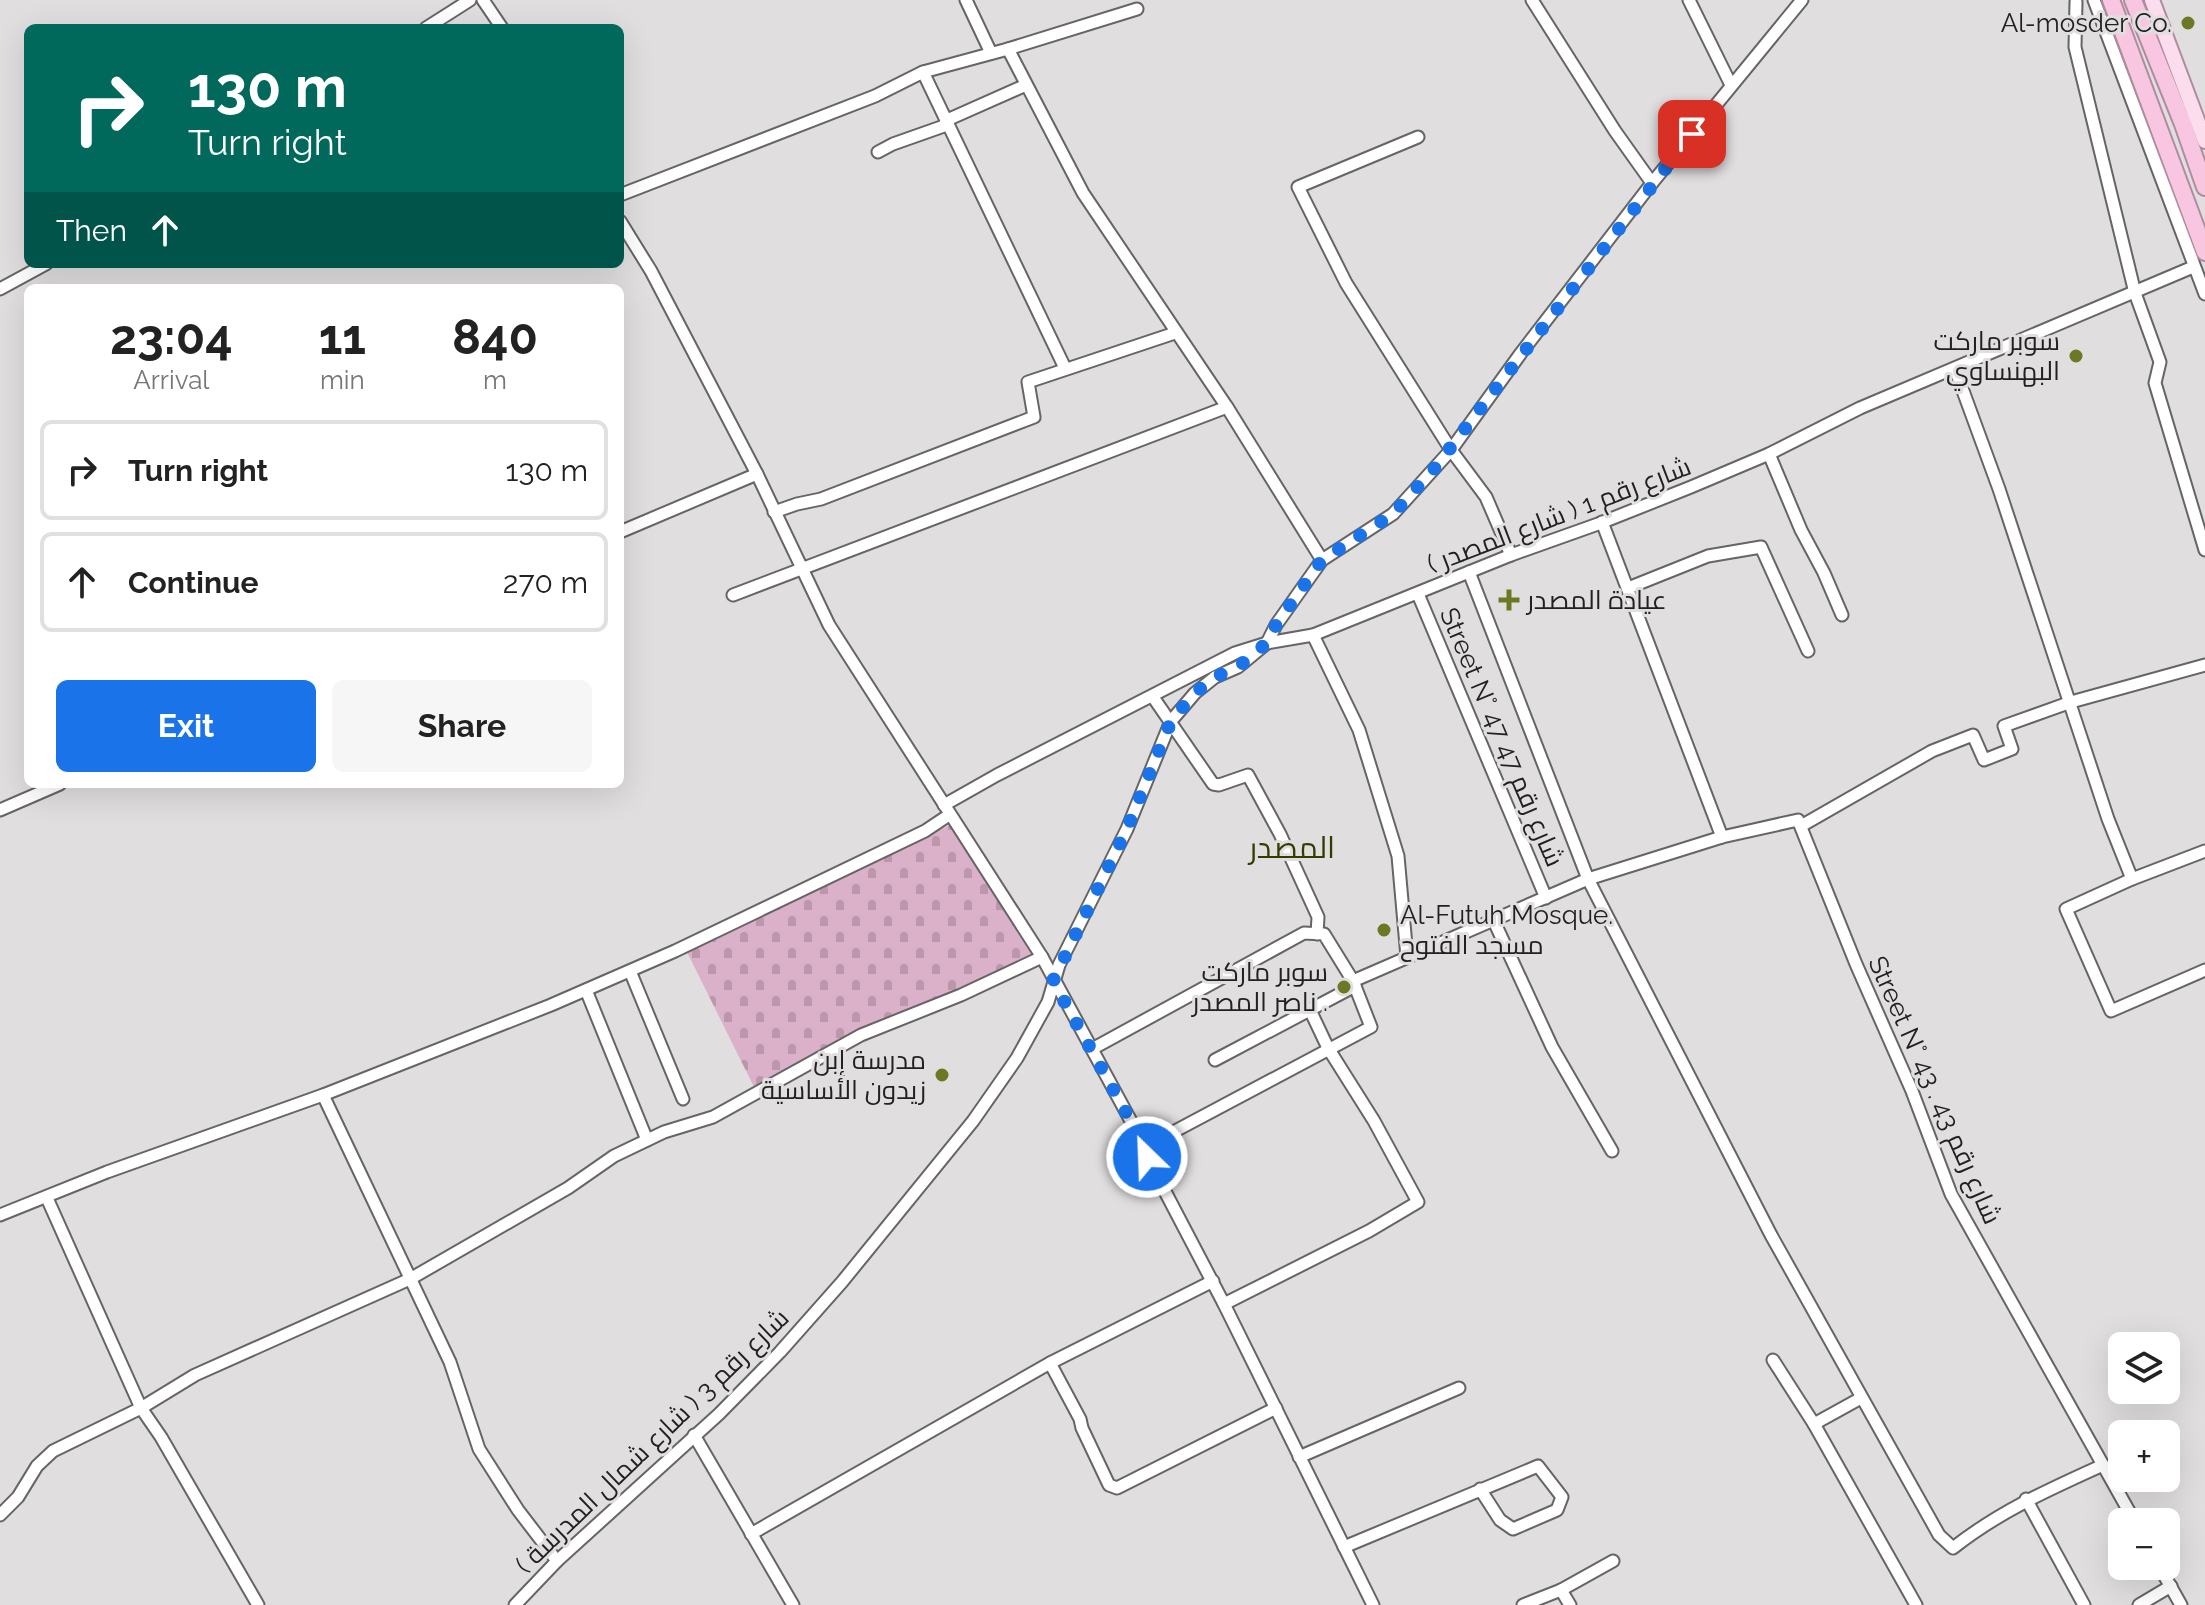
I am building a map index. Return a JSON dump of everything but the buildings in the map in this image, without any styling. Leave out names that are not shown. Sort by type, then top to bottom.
[{"type":"highway","points":[[2111,0],[2205,252]]},
{"type":"highway","points":[[2133,0],[2205,187]]},
{"type":"highway","points":[[2121,27],[2133,28],[2143,24]]},
{"type":"main road","points":[[2152,0],[2205,141]]},
{"type":"street","points":[[432,24],[470,0]]},
{"type":"street","points":[[483,0],[499,24]]},
{"type":"street","points":[[966,0],[991,53]]},
{"type":"street","points":[[1532,0],[1652,183]]},
{"type":"street","points":[[1689,0],[1731,85]]},
{"type":"street","points":[[1267,643],[1276,625],[1322,560],[1393,514],[1451,450],[1521,353],[1652,183],[1802,0]]},
{"type":"street","points":[[2094,0],[2205,294]]},
{"type":"street","points":[[2076,2],[2075,47],[2135,293],[2160,362],[2155,383],[2205,550]]},
{"type":"street","points":[[624,193],[875,96],[923,72],[1137,9]]},
{"type":"street","points":[[1008,49],[1083,193],[1227,407],[1322,560]]},
{"type":"street","points":[[923,72],[1065,368]]},
{"type":"street","points":[[878,152],[944,126],[947,120],[1026,85]]},
{"type":"street","points":[[1418,137],[1298,187],[1346,283],[1451,450],[1486,497],[1511,555]]},
{"type":"street","points":[[624,227],[651,271],[757,474],[829,625],[1042,957],[1092,1049],[1213,1281],[1371,1604]]},
{"type":"street","name":"شارع رقم 1 ( شارع المصدر )","points":[[0,1215],[107,1172],[323,1095],[630,971],[925,831],[946,810],[997,775],[1235,653],[1267,643],[1313,635],[1511,555],[1602,522],[1769,454],[1860,408],[2193,267]]},
{"type":"street","points":[[0,289],[39,268]]},
{"type":"street","points":[[774,512],[821,499],[1034,417],[1028,382],[1175,333]]},
{"type":"street","points":[[1955,369],[1999,489],[2108,819],[2132,879]]},
{"type":"street","points":[[733,595],[1227,407]]},
{"type":"street","points":[[1769,454],[1842,615]]},
{"type":"street","points":[[624,530],[757,474]]},
{"type":"street","points":[[1602,522],[1722,837]]},
{"type":"street","points":[[1628,588],[1708,556],[1761,547],[1808,651]]},
{"type":"street","points":[[1469,572],[1588,879],[1764,1221],[1939,1535],[1953,1548],[1982,1525],[2026,1499],[2103,1465]]},
{"type":"street","name":"Street N° 47 شارع رقم 47","points":[[1418,594],[1546,898]]},
{"type":"street","points":[[1313,635],[1359,730],[1398,856],[1407,957]]},
{"type":"street","name":"شارع رقم 3 ( شارع شمال المدرسة )","points":[[515,1605],[557,1561],[719,1414],[801,1328],[973,1121],[1031,1035],[1048,1002],[1053,981],[1127,829],[1171,721],[1205,685],[1238,667],[1267,643]]},
{"type":"street","points":[[1215,1060],[1407,957],[1588,879],[1722,837],[1798,820],[1801,826],[1932,751],[1973,735],[1984,760],[2012,749],[2004,726],[2071,702],[2205,665]]},
{"type":"street","points":[[1153,697],[1213,784],[1219,785],[1248,775],[1280,834],[1318,917],[1317,934]]},
{"type":"street","points":[[0,810],[51,788]]},
{"type":"street","name":"Street N° 43 . شارع رقم 43","points":[[1801,826],[1851,953],[1912,1091],[1951,1194],[2127,1508]]},
{"type":"street","points":[[2205,851],[2066,909],[2111,1011],[2205,970]]},
{"type":"street","points":[[1493,919],[1552,1047],[1612,1151]]},
{"type":"street","points":[[1092,1049],[1304,933],[1324,934],[1354,983],[1371,1027],[1145,1147]]},
{"type":"street","points":[[0,1515],[18,1497],[37,1466],[53,1451],[141,1408],[195,1375],[410,1279],[568,1188],[614,1156],[647,1140],[713,1117],[861,1035],[961,995],[1042,957]]},
{"type":"street","points":[[630,971],[683,1099]]},
{"type":"street","points":[[586,990],[647,1140]]},
{"type":"street","points":[[1224,1304],[1369,1231],[1418,1202],[1374,1121],[1328,1048],[1310,1010]]},
{"type":"street","points":[[323,1095],[450,1362],[479,1449],[518,1510],[557,1561]]},
{"type":"street","points":[[47,1198],[141,1408],[258,1605]]},
{"type":"street","points":[[751,1534],[1050,1363],[1213,1281]]},
{"type":"street","points":[[1773,1360],[1814,1424],[1916,1605]]},
{"type":"street","points":[[1050,1363],[1080,1419],[1109,1485],[1117,1488],[1276,1408]]},
{"type":"street","points":[[1299,1457],[1459,1388]]},
{"type":"street","points":[[1814,1424],[1861,1398]]},
{"type":"street","points":[[694,1435],[793,1605]]},
{"type":"street","points":[[1344,1547],[1480,1489],[1538,1466],[1562,1497],[1557,1510],[1513,1529],[1500,1520],[1480,1489]]},
{"type":"street","points":[[2026,1499],[2084,1605]]},
{"type":"street","points":[[1523,1605],[1561,1590],[1613,1561]]},
{"type":"street","points":[[2167,1580],[2181,1605]]},
{"type":"street","points":[[2139,1605],[2171,1586]]},
{"type":"street","points":[[1561,1590],[1570,1605]]},
{"type":"green space","points":[[950,825],[958,831],[1035,959],[755,1089],[686,950]]},
{"type":"place","name":"Al-mosder Co.","points":[[2188,23]]},
{"type":"place","name":"سوبر ماركت البهنساوي","points":[[2076,356]]},
{"type":"place","name":"عيادة المصدر","points":[[1509,600]]},
{"type":"place","name":"Al-Futuh Mosque. مسجد الفتوح","points":[[1384,930]]},
{"type":"place","name":"سوبر ماركت ناصر المصدر .","points":[[1344,987]]},
{"type":"place","name":"مدرسة إبن زيدون الأساسية","points":[[942,1075]]},
{"type":"district","name":"المصدر","points":[[1292,848]]},
{"type":"route","points":[[1147,1157],[1145,1147],[1053,981],[1127,829],[1171,721],[1195,693],[1215,677],[1238,667],[1267,643],[1276,625],[1322,560],[1393,514],[1451,450],[1521,353],[1692,134]]}]
